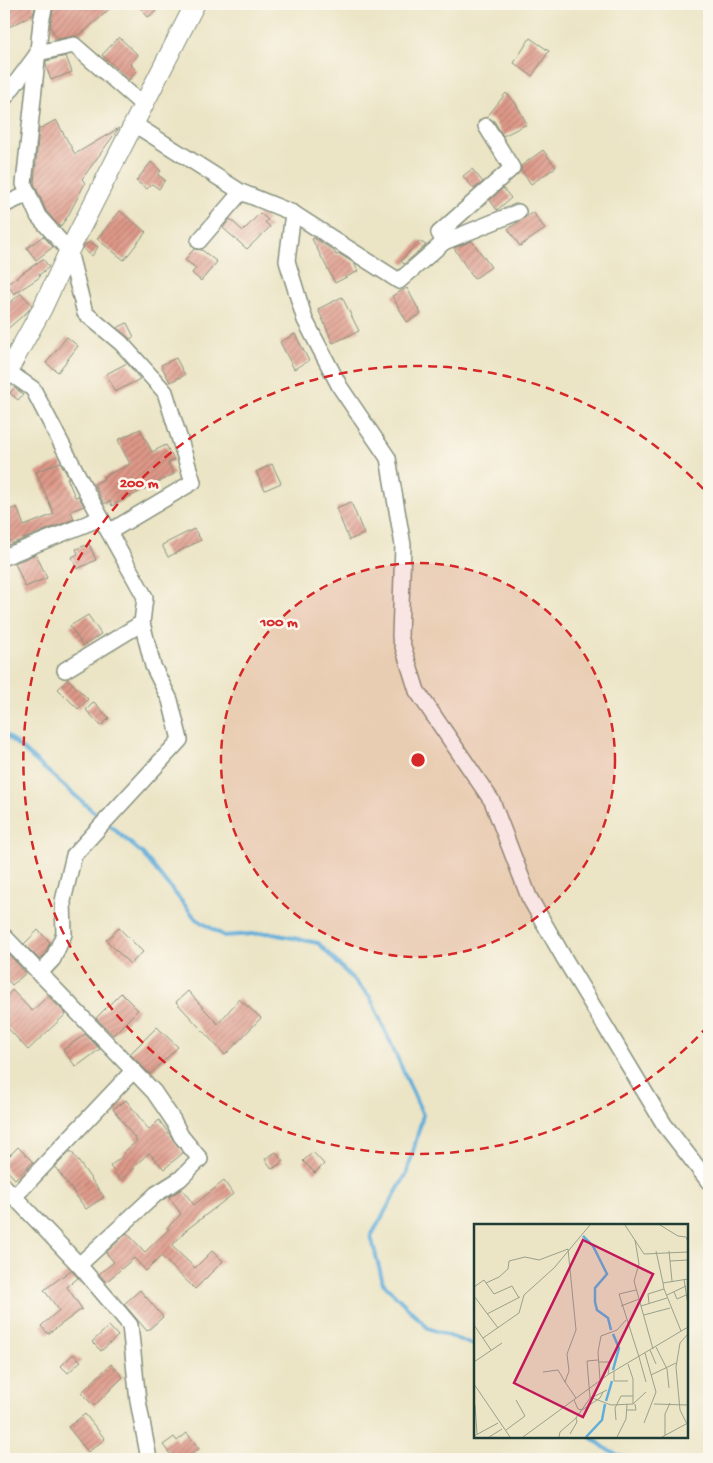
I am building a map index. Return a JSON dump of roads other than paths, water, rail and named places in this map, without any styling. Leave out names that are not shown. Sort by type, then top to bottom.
[{"type":"street","points":[[45,4],[41,22],[24,184],[38,216],[69,251],[85,313],[121,343],[165,392],[193,482],[109,532]]},
{"type":"street","points":[[39,974],[53,959],[64,934],[63,901],[74,855],[180,740],[170,700],[153,666],[142,623],[145,597],[33,389],[6,374],[42,309],[69,251],[195,4]]},
{"type":"street","points":[[4,100],[38,53],[74,45],[143,105]]},
{"type":"street","points":[[134,124],[241,192],[293,213],[399,281],[444,242],[518,212]]},
{"type":"street","points":[[444,242],[440,232],[512,168],[486,126]]},
{"type":"street","points":[[199,241],[241,192]]},
{"type":"street","points":[[4,206],[28,194]]},
{"type":"street","points":[[293,213],[287,261],[305,320],[340,386],[388,458],[403,545],[400,637],[417,691],[492,801],[529,897],[564,958],[664,1124],[709,1182]]},
{"type":"street","points":[[4,557],[101,518]]},
{"type":"street","points":[[64,670],[142,623]]},
{"type":"street","points":[[4,936],[154,1092],[173,1120],[181,1136],[200,1159],[180,1179],[156,1194],[79,1265]]},
{"type":"street","points":[[14,1197],[133,1070]]},
{"type":"street","points":[[4,1186],[79,1265],[130,1325],[138,1401],[149,1459]]},
{"type":"waterway","points":[[4,733],[102,819]]},
{"type":"waterway","points":[[107,823],[143,854],[196,919],[224,936],[268,933],[318,943],[370,997],[423,1115],[407,1173],[371,1236],[383,1283],[428,1328],[474,1345]]},
{"type":"waterway","points":[[592,1438],[609,1451],[629,1459]]}]
